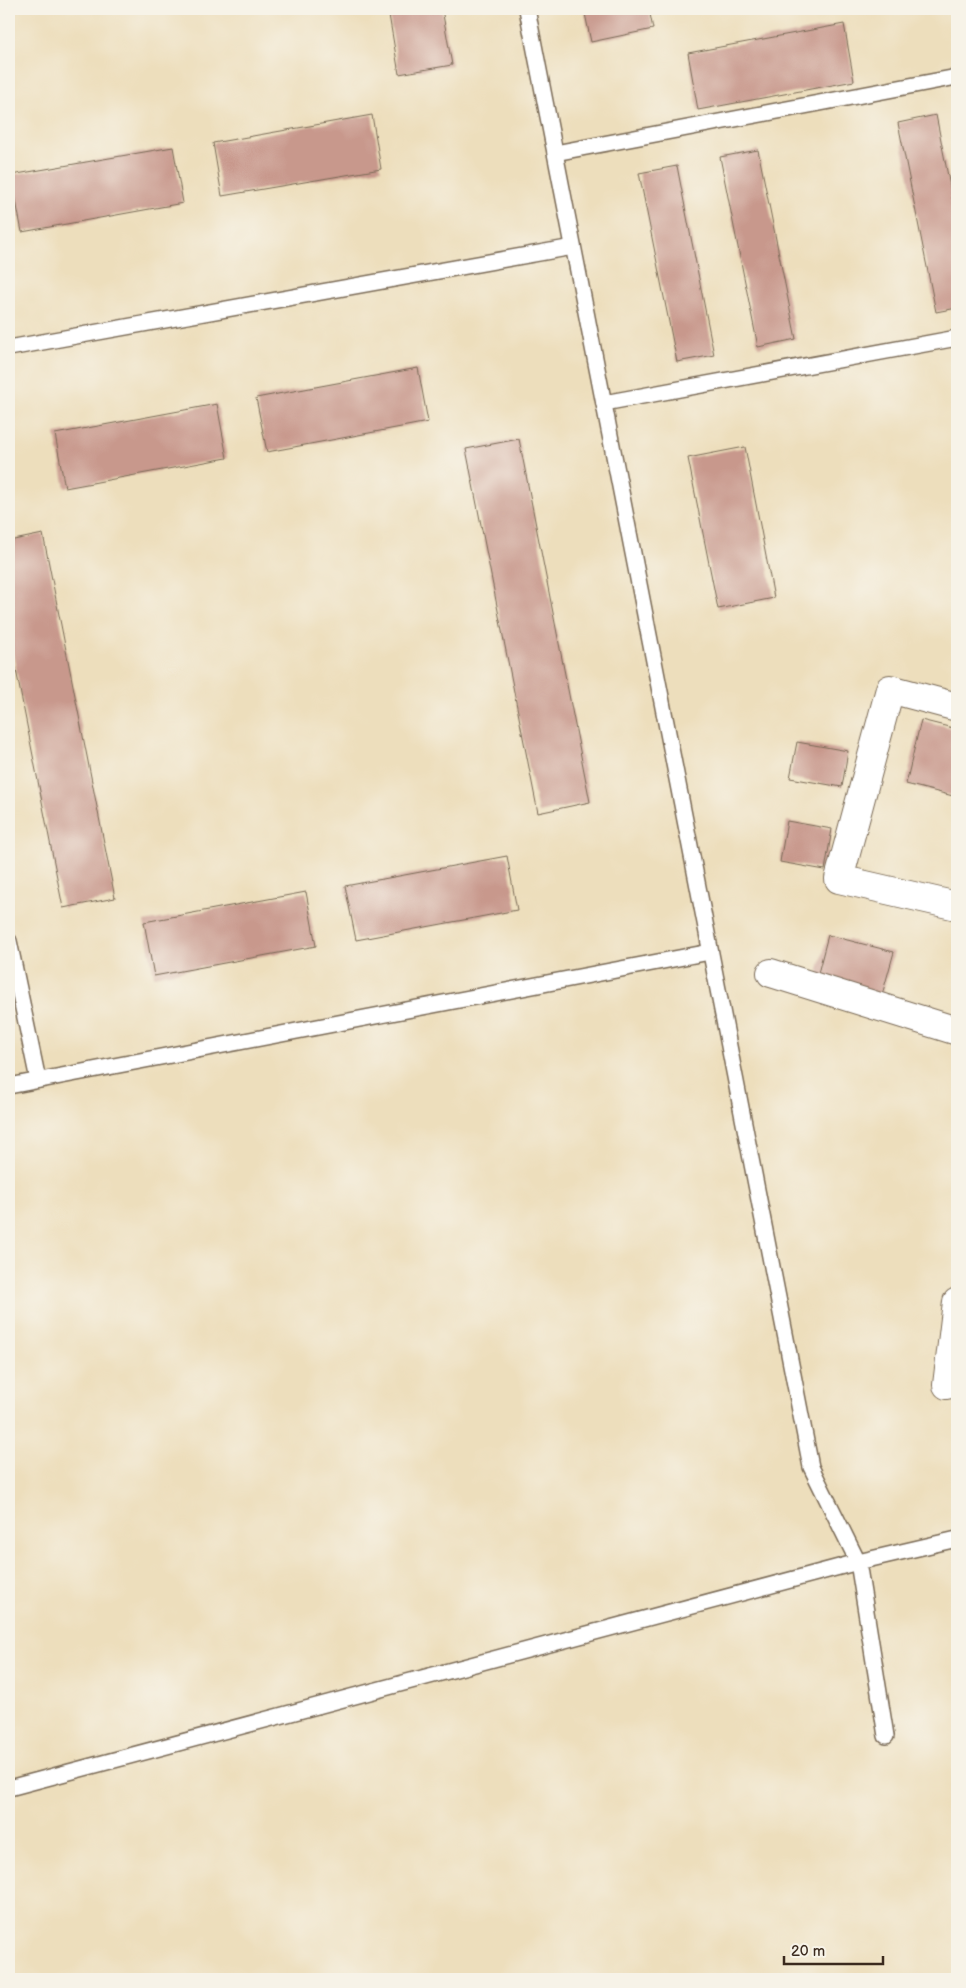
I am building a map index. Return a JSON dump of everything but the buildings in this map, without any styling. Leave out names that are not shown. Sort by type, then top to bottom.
[{"type":"street","points":[[957,707],[890,689],[839,879],[957,906]]},
{"type":"street","points":[[772,974],[957,1031]]},
{"type":"street","points":[[947,1385],[957,1302]]},
{"type":"lane","points":[[527,9],[811,1467],[858,1562],[886,1736]]},
{"type":"lane","points":[[555,153],[957,77]]},
{"type":"lane","points":[[9,348],[573,247]]},
{"type":"lane","points":[[604,403],[957,338]]},
{"type":"lane","points":[[9,940],[38,1080]]},
{"type":"lane","points":[[9,1086],[710,952]]},
{"type":"lane","points":[[9,1788],[858,1562],[957,1539]]}]
